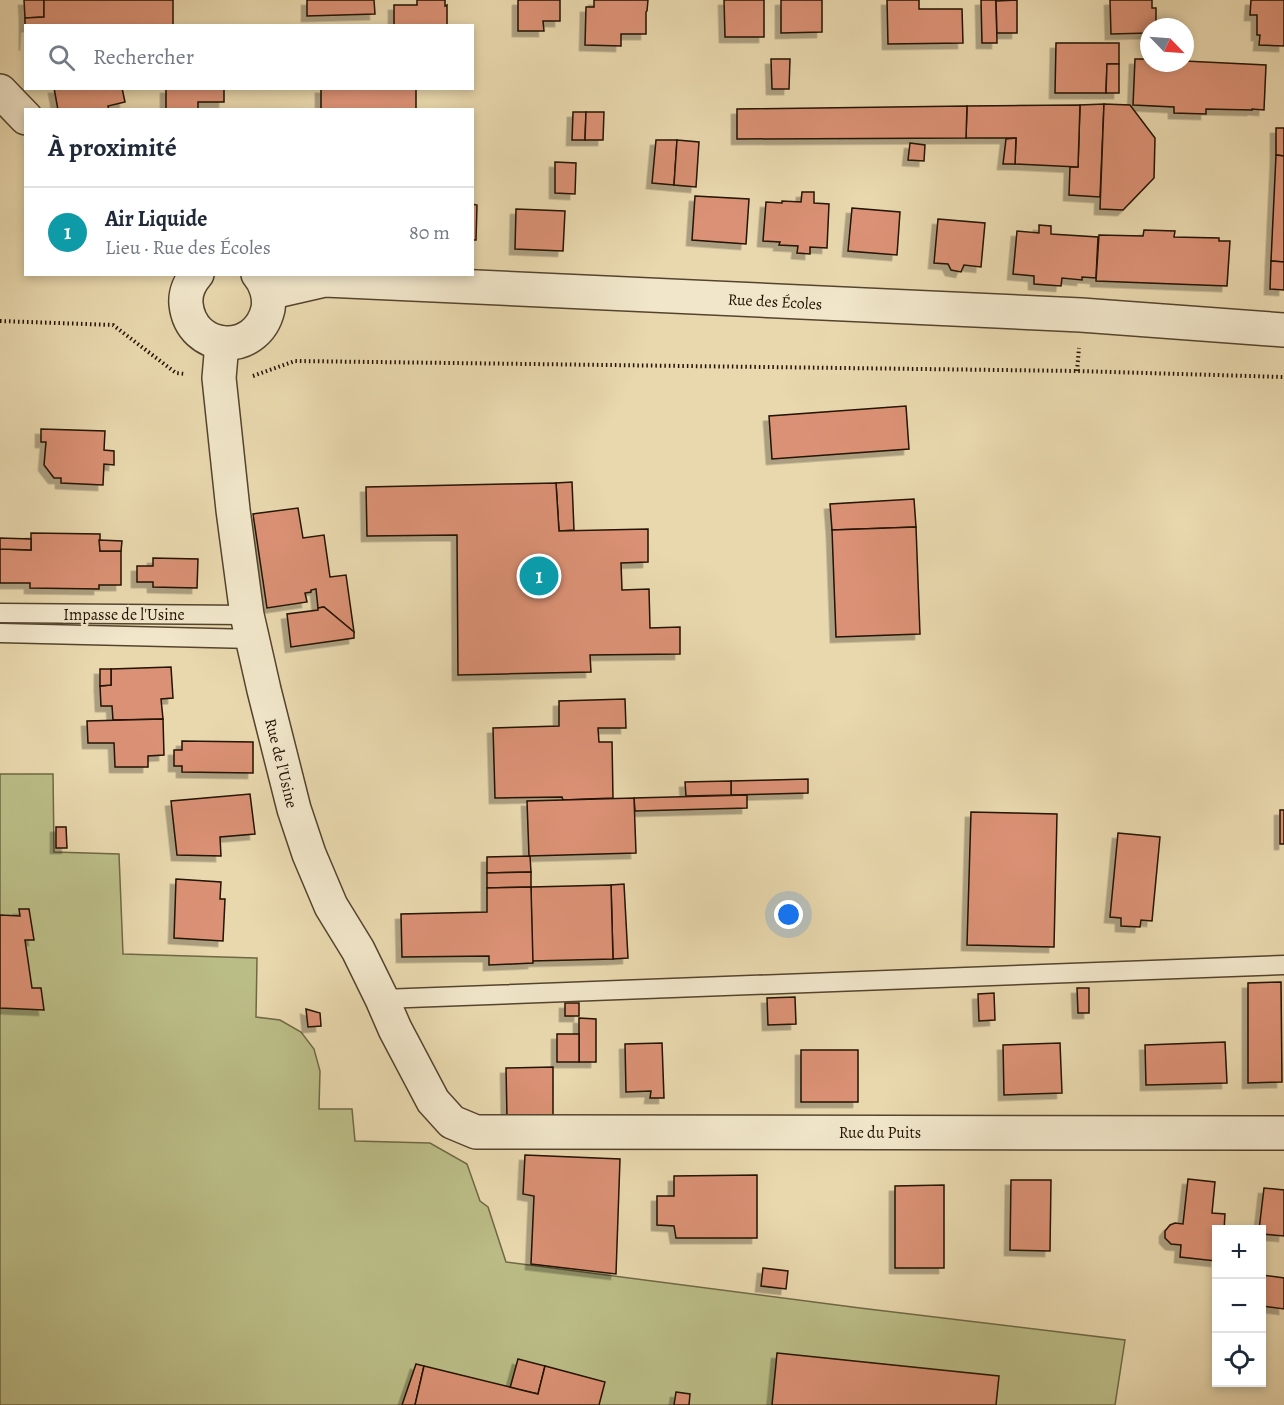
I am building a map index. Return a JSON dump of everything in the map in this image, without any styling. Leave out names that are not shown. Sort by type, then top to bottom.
[{"type":"street","points":[[0,91],[24,116]]},
{"type":"street","points":[[194,276],[186,298],[191,322],[199,332],[222,343],[235,343],[248,338],[258,330],[265,318],[268,306],[263,284]]},
{"type":"street","name":"Rue des Écoles","points":[[263,284],[325,280],[1081,315],[1284,330]]},
{"type":"street","name":"Rue de l'Usine","points":[[222,343],[219,378],[232,510],[250,627],[294,809],[309,854],[331,906],[358,950],[395,1029],[433,1101],[452,1122],[476,1132]]},
{"type":"street","name":"Rue du Puits","points":[[476,1132],[1284,1133]]},
{"type":"lane","name":"Impasse de l'Usine","points":[[0,613],[250,627]]},
{"type":"lane","points":[[0,633],[250,627]]},
{"type":"lane","points":[[382,999],[1284,965]]},
{"type":"path","points":[[0,321],[113,325],[177,373],[219,378],[254,376],[295,361],[1077,371],[1284,377]]},
{"type":"green space","points":[[0,774],[53,774],[54,852],[119,854],[123,954],[257,958],[256,1017],[280,1020],[301,1032],[314,1049],[320,1071],[319,1109],[352,1109],[355,1141],[430,1143],[467,1164],[480,1201],[488,1207],[506,1262],[1125,1340],[1115,1405],[0,1405]]},
{"type":"building","points":[[24,0],[44,0],[44,17],[25,18]]},
{"type":"building","points":[[44,0],[173,0],[173,24],[25,24],[25,18],[44,17]]},
{"type":"building","points":[[307,0],[374,0],[375,14],[307,16]]},
{"type":"building","points":[[417,0],[445,0],[447,24],[394,24],[394,5],[417,5]]},
{"type":"building","points":[[518,0],[560,0],[560,21],[543,21],[544,31],[518,31]]},
{"type":"building","points":[[594,0],[648,0],[646,34],[621,34],[621,46],[585,45],[586,7],[594,7]]},
{"type":"building","points":[[724,0],[764,0],[764,37],[725,37]]},
{"type":"building","points":[[781,0],[822,0],[822,32],[781,33]]},
{"type":"building","points":[[887,0],[919,0],[919,9],[962,9],[963,43],[888,44]]},
{"type":"building","points":[[981,0],[996,0],[997,43],[982,43]]},
{"type":"building","points":[[1017,0],[1017,33],[997,33],[996,1]]},
{"type":"building","points":[[1110,0],[1152,0],[1152,8],[1156,8],[1156,18],[1140,18],[1140,33],[1111,34]]},
{"type":"building","points":[[1251,0],[1284,0],[1284,46],[1259,45],[1257,15],[1250,15]]},
{"type":"building","points":[[1056,43],[1119,43],[1119,64],[1107,64],[1106,93],[1055,93]]},
{"type":"building","points":[[771,59],[790,59],[789,89],[772,89]]},
{"type":"building","points":[[1135,59],[1140,59],[1140,72],[1194,72],[1194,61],[1266,65],[1264,110],[1206,109],[1206,114],[1174,113],[1174,107],[1133,105]]},
{"type":"building","points":[[1107,64],[1119,64],[1119,93],[1106,93]]},
{"type":"building","points":[[54,90],[122,90],[125,102],[108,106],[108,108],[58,108]]},
{"type":"building","points":[[166,90],[224,90],[224,102],[198,102],[198,108],[166,108]]},
{"type":"building","points":[[321,90],[416,90],[416,108],[321,108]]},
{"type":"building","points":[[1104,104],[1100,197],[1069,195],[1070,167],[1078,167],[1080,105]]},
{"type":"building","points":[[1104,104],[1130,105],[1155,138],[1154,178],[1123,210],[1100,209]]},
{"type":"building","points":[[1080,105],[1078,167],[1015,164],[1016,138],[966,138],[967,106]]},
{"type":"building","points":[[967,106],[966,138],[737,139],[737,109]]},
{"type":"building","points":[[573,112],[586,112],[585,140],[572,140]]},
{"type":"building","points":[[586,112],[604,112],[603,140],[585,140]]},
{"type":"building","points":[[1276,128],[1284,128],[1284,156],[1276,155]]},
{"type":"building","points":[[1016,138],[1015,164],[1003,164],[1006,139]]},
{"type":"building","points":[[656,140],[677,140],[674,185],[652,183]]},
{"type":"building","points":[[677,140],[699,142],[696,187],[674,185]]},
{"type":"building","points":[[910,143],[925,145],[924,161],[908,160]]},
{"type":"building","points":[[1276,155],[1284,156],[1284,262],[1271,261]]},
{"type":"building","points":[[555,162],[576,163],[575,194],[555,193]]},
{"type":"building","points":[[802,192],[814,192],[814,203],[829,204],[827,248],[810,247],[810,254],[797,253],[798,246],[763,241],[766,202],[801,202]]},
{"type":"building","points":[[695,196],[749,199],[746,244],[692,240]]},
{"type":"building","points":[[474,204],[477,205],[476,240],[474,240]]},
{"type":"building","points":[[852,208],[900,212],[897,255],[848,251]]},
{"type":"building","points":[[516,209],[565,211],[563,251],[515,249]]},
{"type":"building","points":[[938,219],[985,223],[981,267],[964,265],[961,272],[951,270],[948,264],[934,263]]},
{"type":"building","points":[[1039,225],[1051,226],[1051,234],[1098,237],[1096,278],[1082,277],[1082,280],[1062,278],[1061,286],[1034,284],[1034,276],[1013,274],[1017,231],[1039,233]]},
{"type":"building","points":[[1144,230],[1175,231],[1174,237],[1219,238],[1219,241],[1230,241],[1227,286],[1096,281],[1099,235],[1143,236]]},
{"type":"building","points":[[1271,261],[1284,262],[1284,290],[1270,289]]},
{"type":"building","points":[[906,406],[909,449],[772,459],[769,416]]},
{"type":"building","points":[[41,429],[105,431],[104,450],[114,451],[114,465],[104,464],[103,485],[61,483],[61,478],[54,478],[44,465],[46,442],[41,442]]},
{"type":"building","points":[[572,482],[574,530],[559,531],[556,483]]},
{"type":"building","points":[[556,483],[559,531],[648,529],[648,562],[621,563],[622,590],[649,589],[650,628],[680,627],[680,654],[590,655],[591,672],[458,675],[457,535],[367,536],[366,487]]},
{"type":"building","points":[[914,499],[916,527],[832,530],[830,504]]},
{"type":"building","points":[[298,508],[303,538],[324,535],[330,577],[346,575],[354,632],[324,607],[318,608],[316,589],[305,593],[307,602],[267,608],[253,514]]},
{"type":"building","points":[[916,527],[920,634],[836,637],[832,530]]},
{"type":"building","points":[[31,533],[100,534],[100,551],[121,551],[121,585],[99,585],[99,589],[30,588],[30,583],[0,583],[0,549],[31,550]]},
{"type":"building","points":[[0,538],[31,539],[31,550],[0,549]]},
{"type":"building","points":[[99,540],[122,541],[121,551],[100,551]]},
{"type":"building","points":[[153,558],[198,559],[197,588],[153,587],[153,582],[137,582],[137,566],[153,566]]},
{"type":"building","points":[[324,607],[354,632],[354,638],[291,647],[287,614],[318,610]]},
{"type":"building","points":[[171,667],[173,698],[161,699],[163,719],[113,720],[112,706],[101,706],[100,686],[111,685],[111,669]]},
{"type":"building","points":[[100,669],[111,669],[111,685],[100,686]]},
{"type":"building","points":[[625,699],[626,728],[598,728],[599,742],[612,742],[613,798],[563,800],[562,797],[495,798],[493,728],[559,726],[559,701]]},
{"type":"building","points":[[163,719],[164,755],[148,756],[148,767],[115,767],[114,743],[88,743],[87,721]]},
{"type":"building","points":[[182,741],[253,742],[253,773],[182,772],[182,766],[174,766],[174,750],[182,750]]},
{"type":"building","points":[[808,779],[808,793],[731,795],[731,781]]},
{"type":"building","points":[[731,781],[731,795],[686,796],[685,782]]},
{"type":"building","points":[[250,794],[255,834],[220,837],[221,856],[177,855],[171,801]]},
{"type":"building","points":[[747,795],[747,808],[635,811],[634,798]]},
{"type":"building","points":[[634,798],[636,853],[529,856],[527,801]]},
{"type":"building","points":[[1280,810],[1284,810],[1284,844],[1280,844]]},
{"type":"building","points":[[971,812],[1057,814],[1054,947],[967,945]]},
{"type":"building","points":[[56,827],[66,827],[67,848],[56,848]]},
{"type":"building","points":[[1118,833],[1160,837],[1152,921],[1141,920],[1140,927],[1121,926],[1121,918],[1110,917]]},
{"type":"building","points":[[530,856],[531,872],[487,873],[487,857]]},
{"type":"building","points":[[531,872],[531,887],[487,888],[487,873]]},
{"type":"building","points":[[176,879],[221,882],[220,899],[225,899],[223,941],[174,938]]},
{"type":"building","points":[[624,884],[628,958],[613,959],[611,885]]},
{"type":"building","points":[[611,885],[613,959],[532,961],[531,887]]},
{"type":"building","points":[[531,887],[533,963],[489,965],[489,956],[402,957],[401,914],[487,912],[487,888]]},
{"type":"building","points":[[19,909],[29,909],[34,940],[25,940],[32,988],[41,988],[44,1010],[0,1008],[0,915],[20,916]]},
{"type":"building","points":[[1281,982],[1282,1082],[1248,1083],[1248,983]]},
{"type":"building","points":[[1077,988],[1089,988],[1089,1013],[1078,1013]]},
{"type":"building","points":[[994,993],[995,1020],[979,1021],[978,994]]},
{"type":"building","points":[[795,997],[796,1024],[768,1025],[767,998]]},
{"type":"building","points":[[565,1003],[579,1003],[579,1016],[565,1016]]},
{"type":"building","points":[[306,1009],[320,1013],[321,1026],[308,1027]]},
{"type":"building","points":[[579,1018],[596,1019],[596,1062],[579,1062]]},
{"type":"building","points":[[557,1034],[579,1034],[579,1062],[557,1062]]},
{"type":"building","points":[[1225,1042],[1227,1083],[1146,1085],[1145,1045]]},
{"type":"building","points":[[662,1043],[664,1098],[650,1098],[651,1091],[626,1092],[625,1044]]},
{"type":"building","points":[[1060,1043],[1062,1093],[1004,1095],[1003,1045]]},
{"type":"building","points":[[801,1050],[858,1050],[858,1102],[801,1102]]},
{"type":"building","points":[[553,1067],[553,1117],[507,1118],[506,1068]]},
{"type":"building","points":[[525,1155],[620,1159],[616,1274],[531,1264],[534,1196],[523,1194]]},
{"type":"building","points":[[757,1175],[757,1238],[676,1238],[674,1226],[657,1225],[657,1196],[674,1196],[674,1176]]},
{"type":"building","points":[[1188,1179],[1215,1182],[1212,1213],[1225,1214],[1224,1225],[1212,1225],[1212,1261],[1180,1257],[1181,1245],[1171,1244],[1165,1238],[1165,1231],[1175,1223],[1183,1224]]},
{"type":"building","points":[[1011,1180],[1051,1180],[1050,1251],[1010,1250]]},
{"type":"building","points":[[944,1185],[944,1268],[895,1268],[895,1186]]},
{"type":"building","points":[[1264,1188],[1284,1190],[1284,1236],[1266,1234],[1266,1225],[1260,1225]]},
{"type":"building","points":[[763,1268],[788,1271],[786,1289],[761,1286]]},
{"type":"building","points":[[1266,1276],[1284,1278],[1284,1309],[1266,1307]]},
{"type":"building","points":[[777,1353],[999,1376],[996,1405],[772,1405]]},
{"type":"building","points":[[518,1359],[545,1366],[538,1394],[510,1388]]},
{"type":"building","points":[[416,1364],[424,1366],[415,1405],[402,1405]]},
{"type":"building","points":[[424,1366],[538,1394],[545,1366],[605,1382],[599,1405],[415,1405]]},
{"type":"building","points":[[676,1392],[690,1394],[689,1405],[674,1405]]},
{"type":"place","name":"Air Liquide","points":[[539,576]]}]
